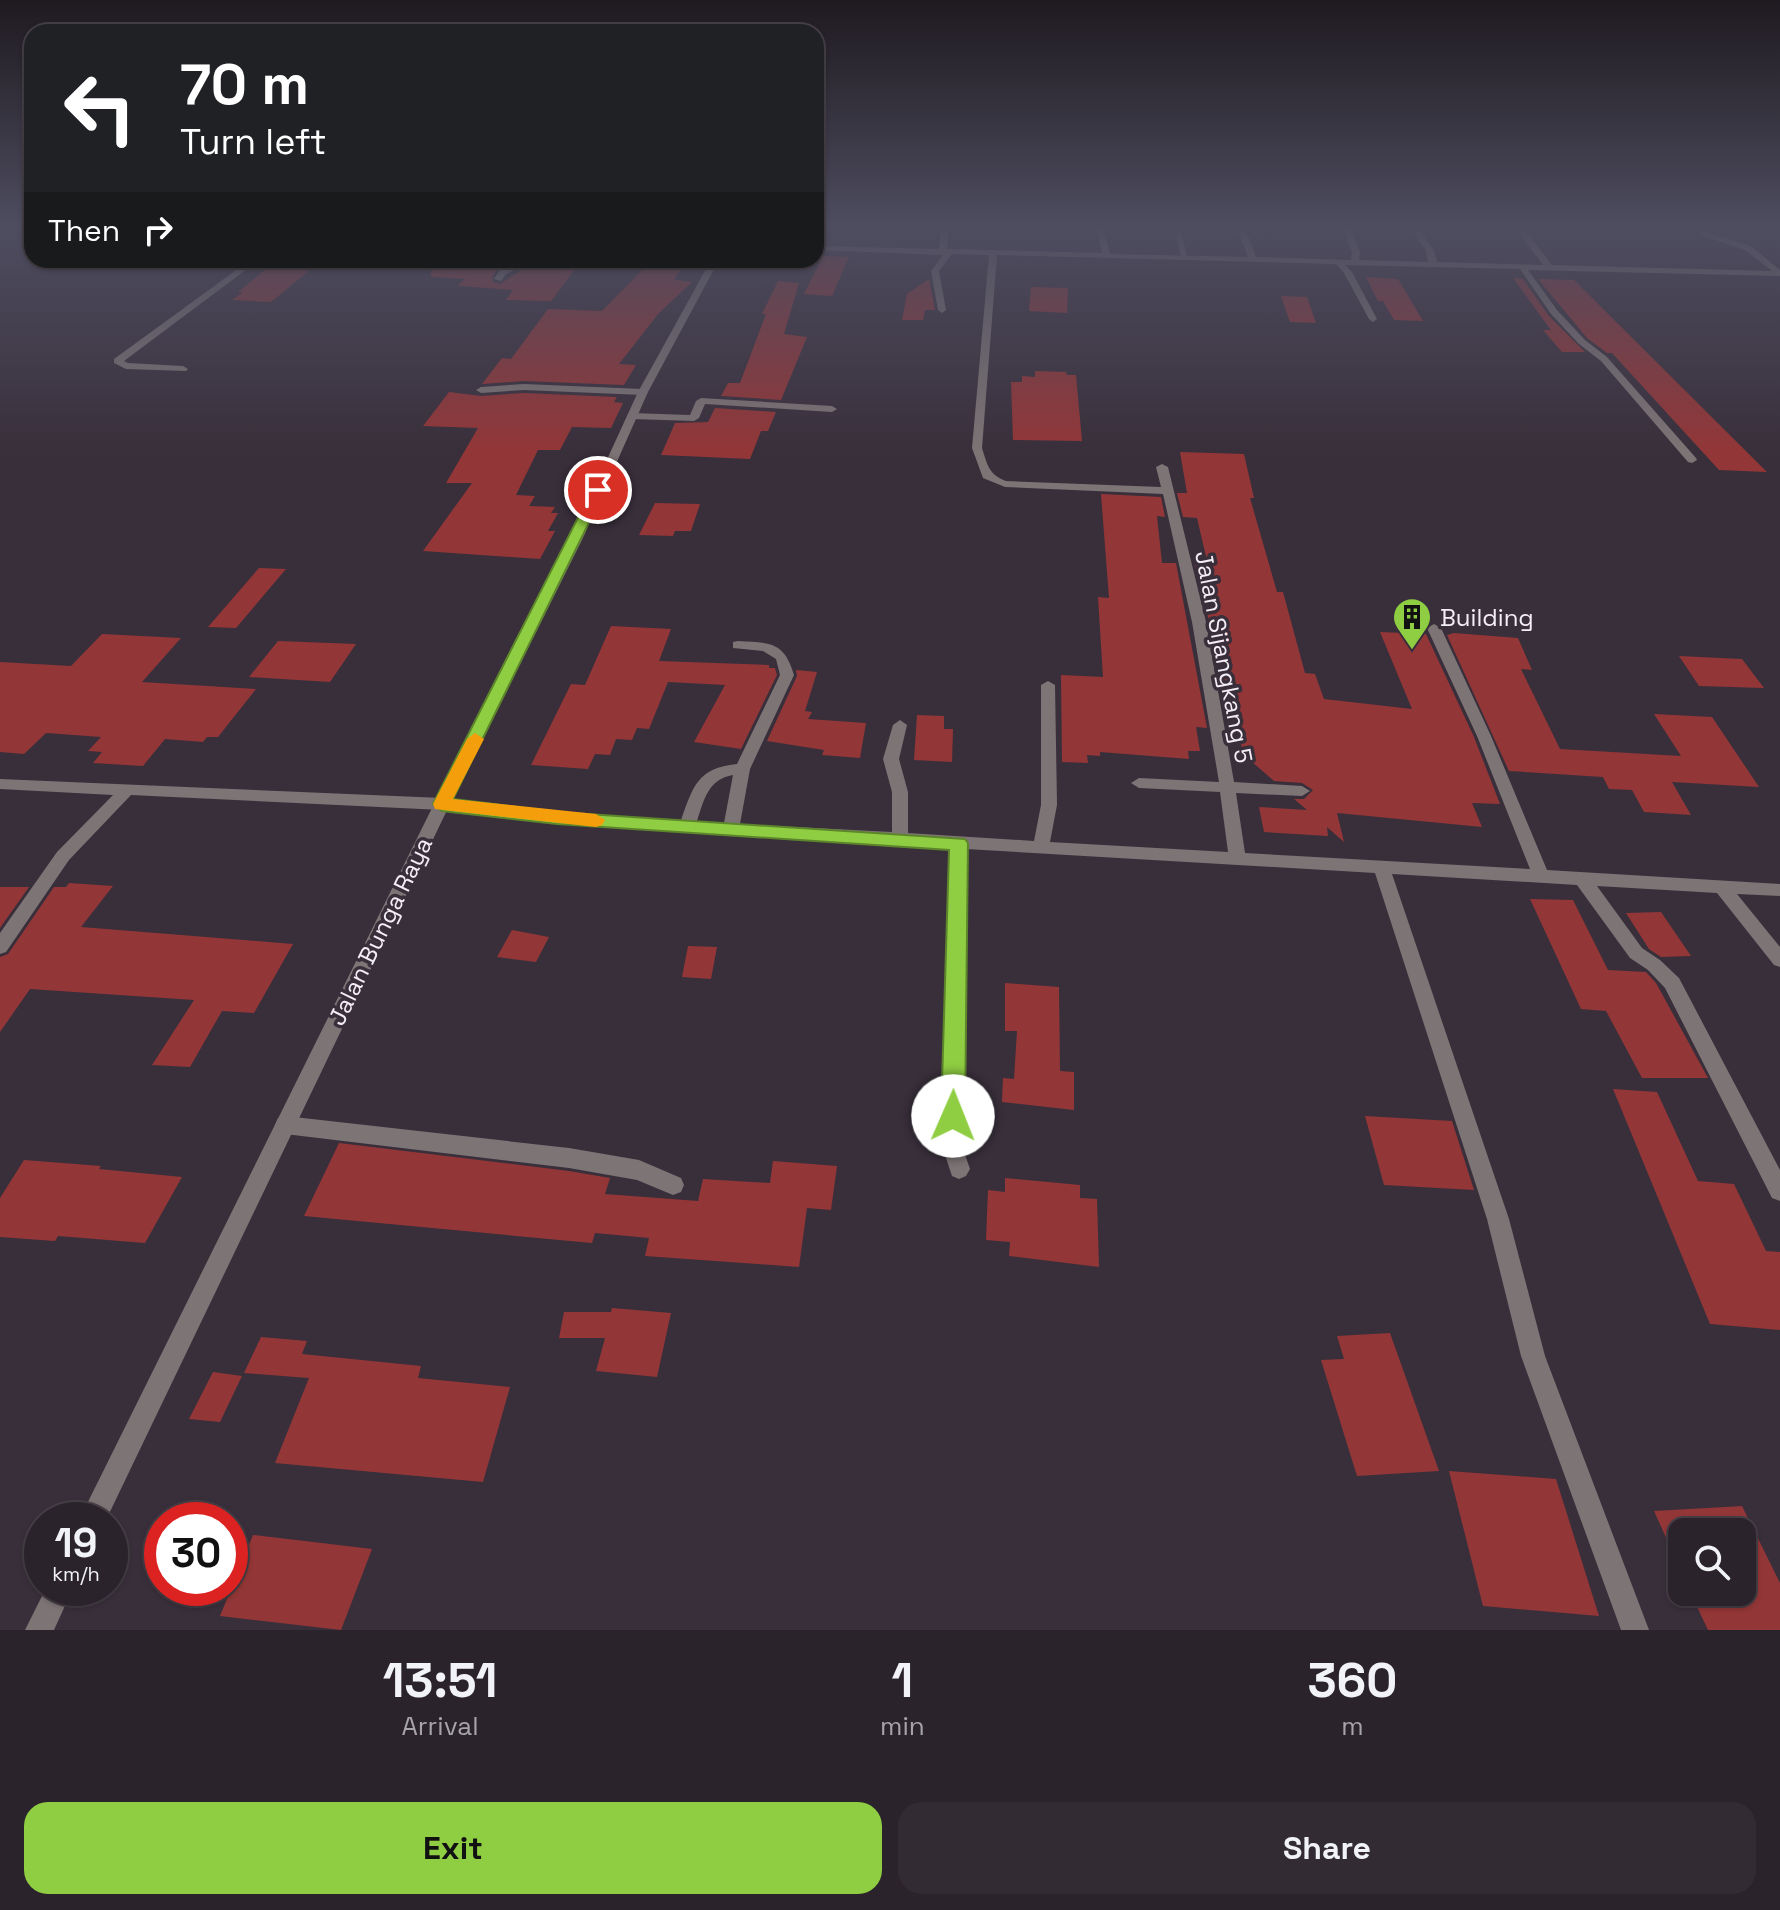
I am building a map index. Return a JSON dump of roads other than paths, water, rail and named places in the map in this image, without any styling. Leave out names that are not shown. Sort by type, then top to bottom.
[{"type":"street","points":[[183,369],[126,366],[117,361],[199,301]]},
{"type":"street","name":"Jalan Bunga Raya","points":[[101,1502],[442,804],[576,540],[643,392],[693,301]]},
{"type":"street","points":[[941,301],[942,310]]},
{"type":"street","points":[[989,301],[977,448],[991,481],[1165,491]]},
{"type":"street","points":[[1363,301],[1373,319]]},
{"type":"street","points":[[1546,301],[1582,342],[1604,359],[1692,460]]},
{"type":"street","points":[[481,390],[535,387],[643,392]]},
{"type":"street","points":[[632,416],[694,418],[701,401],[832,409]]},
{"type":"street","name":"Jalan Sijangkang 5","points":[[1162,467],[1165,491],[1199,622],[1237,856]]},
{"type":"street","points":[[1434,628],[1478,722],[1541,875]]},
{"type":"street","points":[[731,829],[742,769],[787,675],[786,664],[766,647],[738,645]]},
{"type":"street","points":[[1041,847],[1049,805],[1048,685]]},
{"type":"street","points":[[900,725],[891,759],[900,792],[900,840]]},
{"type":"street","points":[[687,826],[704,779],[713,772],[742,769]]},
{"type":"street","points":[[1139,783],[1302,791]]},
{"type":"street","points":[[0,784],[442,804],[557,818],[1780,890]]},
{"type":"street","points":[[0,947],[63,856],[126,791]]},
{"type":"street","points":[[958,843],[952,1146],[959,1169]]},
{"type":"street","points":[[1381,865],[1498,1219],[1533,1356],[1635,1630]]},
{"type":"street","points":[[1581,877],[1636,953],[1672,983],[1780,1191]]},
{"type":"street","points":[[1722,887],[1780,960]]},
{"type":"street","points":[[285,1125],[569,1158],[639,1170],[673,1185]]},
{"type":"street","points":[[39,1630],[51,1606]]},
{"type":"place","name":"Building","points":[[1412,651]]}]
